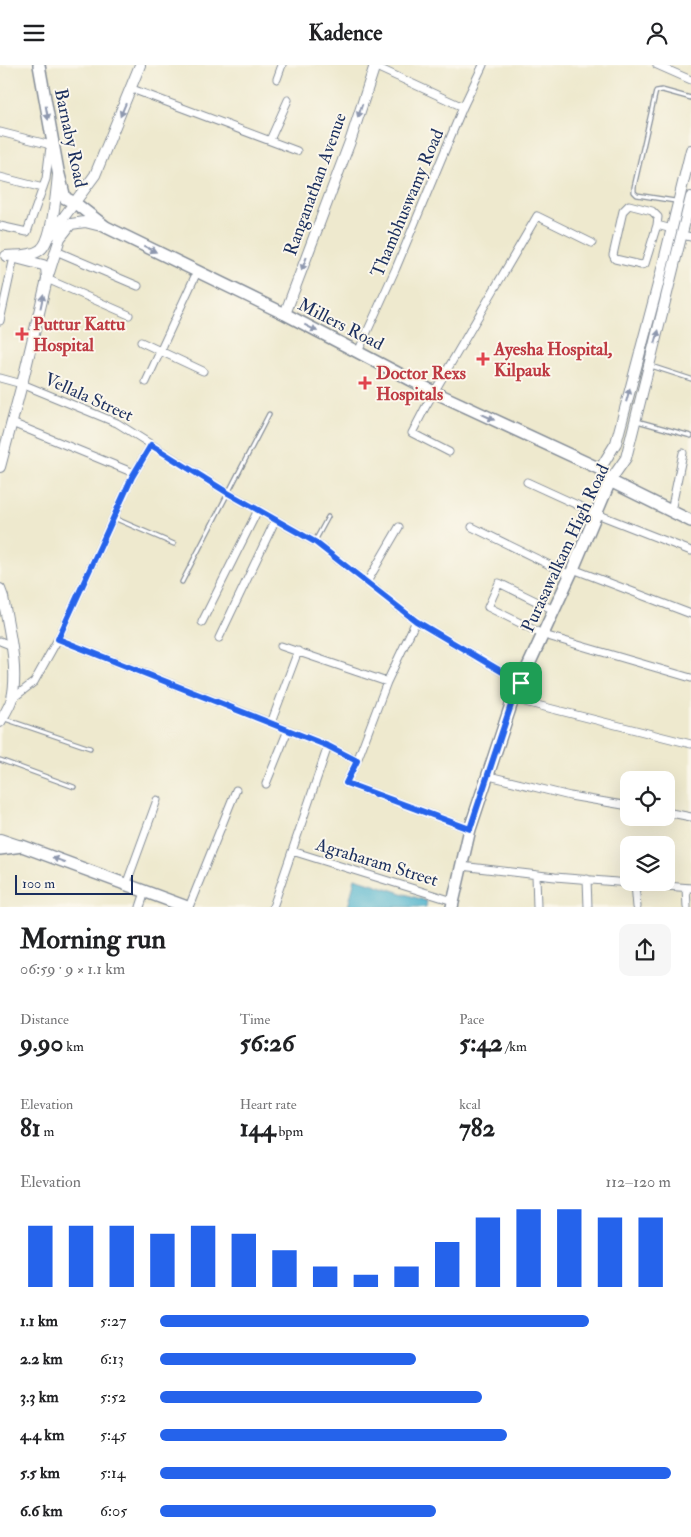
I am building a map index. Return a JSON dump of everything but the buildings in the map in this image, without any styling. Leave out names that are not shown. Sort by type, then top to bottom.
[{"type":"main road","name":"Barnaby Road","points":[[40,65],[64,199],[75,203],[106,227]]},
{"type":"main road","points":[[7,256],[28,255],[41,250],[95,175],[132,89],[140,65]]},
{"type":"main road","name":"Ranganathan Avenue","points":[[285,314],[351,139],[374,65]]},
{"type":"main road","name":"Purasawalkam High Road","points":[[600,469],[616,443],[691,150]]},
{"type":"main road","points":[[49,237],[58,173]]},
{"type":"main road","name":"Purasawalkam High Road","points":[[453,904],[470,829],[513,699],[544,635],[610,481],[626,458],[686,236],[691,197]]},
{"type":"main road","points":[[0,467],[47,279],[60,238],[71,224],[85,222],[106,227]]},
{"type":"main road","name":"Millers Road","points":[[106,227],[285,314],[434,392],[600,469],[610,481]]},
{"type":"main road","points":[[7,256],[43,265],[46,267],[47,279]]},
{"type":"main road","points":[[610,481],[691,521]]},
{"type":"main road","points":[[0,589],[3,597],[5,643],[14,682],[12,699],[1,720]]},
{"type":"main road","points":[[0,839],[188,907]]},
{"type":"main road","points":[[0,849],[22,846]]},
{"type":"street","points":[[277,79],[282,65]]},
{"type":"street","points":[[374,65],[463,107]]},
{"type":"street","name":"Thambhuswamy Road","points":[[358,352],[396,268],[463,107],[483,65]]},
{"type":"street","points":[[657,65],[691,80]]},
{"type":"street","points":[[132,89],[297,151]]},
{"type":"street","points":[[270,140],[288,99]]},
{"type":"street","points":[[0,132],[47,144],[50,147],[46,179],[27,233],[0,226]]},
{"type":"street","points":[[46,179],[58,173]]},
{"type":"street","points":[[0,177],[43,188]]},
{"type":"street","points":[[629,205],[652,211],[658,217],[656,225],[645,264],[641,265],[614,259],[613,255],[623,211],[626,207],[629,205]]},
{"type":"street","points":[[449,451],[412,433],[537,216],[592,243]]},
{"type":"street","points":[[656,225],[672,229]]},
{"type":"street","points":[[56,251],[138,285]]},
{"type":"street","points":[[0,321],[7,256]]},
{"type":"street","points":[[146,382],[197,272]]},
{"type":"street","points":[[47,279],[130,315]]},
{"type":"street","points":[[141,342],[203,371]]},
{"type":"street","name":"Vellala Street","points":[[0,378],[22,384],[117,423],[228,493],[315,542],[416,621],[521,683]]},
{"type":"street","points":[[12,423],[134,473]]},
{"type":"street","points":[[12,699],[34,682],[58,639],[134,473],[151,445]]},
{"type":"street","points":[[671,511],[683,453]]},
{"type":"street","points":[[527,482],[597,515],[691,551]]},
{"type":"street","points":[[202,622],[258,510]]},
{"type":"street","points":[[218,638],[275,521]]},
{"type":"street","points":[[368,582],[399,527]]},
{"type":"street","points":[[472,527],[572,572],[691,614]]},
{"type":"street","points":[[554,610],[499,583],[488,607],[544,635],[691,678]]},
{"type":"street","points":[[416,621],[387,682],[357,761],[346,783],[470,829]]},
{"type":"street","points":[[58,639],[328,746],[357,761]]},
{"type":"street","points":[[281,646],[387,682]]},
{"type":"street","points":[[271,723],[298,651]]},
{"type":"street","points":[[513,699],[691,744]]},
{"type":"street","points":[[266,784],[288,730]]},
{"type":"street","points":[[273,907],[328,746]]},
{"type":"street","points":[[489,776],[570,796],[620,804]]},
{"type":"street","points":[[188,907],[236,790]]},
{"type":"street","points":[[126,885],[157,800]]},
{"type":"street","points":[[675,814],[691,817]]},
{"type":"street","name":"Agraharam Street","points":[[292,851],[453,904]]},
{"type":"street","points":[[461,866],[620,882]]},
{"type":"street","points":[[536,875],[537,907]]},
{"type":"street","points":[[587,879],[588,907]]},
{"type":"street","points":[[675,887],[688,888],[687,907]]},
{"type":"street","points":[[140,907],[144,891]]},
{"type":"street","points":[[636,891],[637,907]]},
{"type":"lane","points":[[678,202],[638,195],[634,192],[634,187],[656,91],[662,90],[691,98]]},
{"type":"lane","points":[[650,366],[691,379]]},
{"type":"lane","points":[[182,582],[269,413]]},
{"type":"lane","points":[[636,421],[691,437]]},
{"type":"lane","points":[[113,517],[174,544]]},
{"type":"lane","points":[[315,542],[328,517]]},
{"type":"lane","points":[[1,720],[90,749]]},
{"type":"lane","points":[[0,760],[74,787]]},
{"type":"water","points":[[355,878],[427,901],[426,907],[348,907]]},
{"type":"place","name":"Puttur Kattu Hospital","points":[[22,334]]},
{"type":"place","name":"Ayesha Hospital, Kilpauk","points":[[483,359]]},
{"type":"place","name":"Doctor Rexs Hospitals","points":[[365,383]]},
{"type":"route","points":[[151,445],[275,521],[315,542],[416,621],[521,683],[513,699],[470,829],[346,783],[357,761],[328,746],[58,639],[132,477],[151,445]]}]
